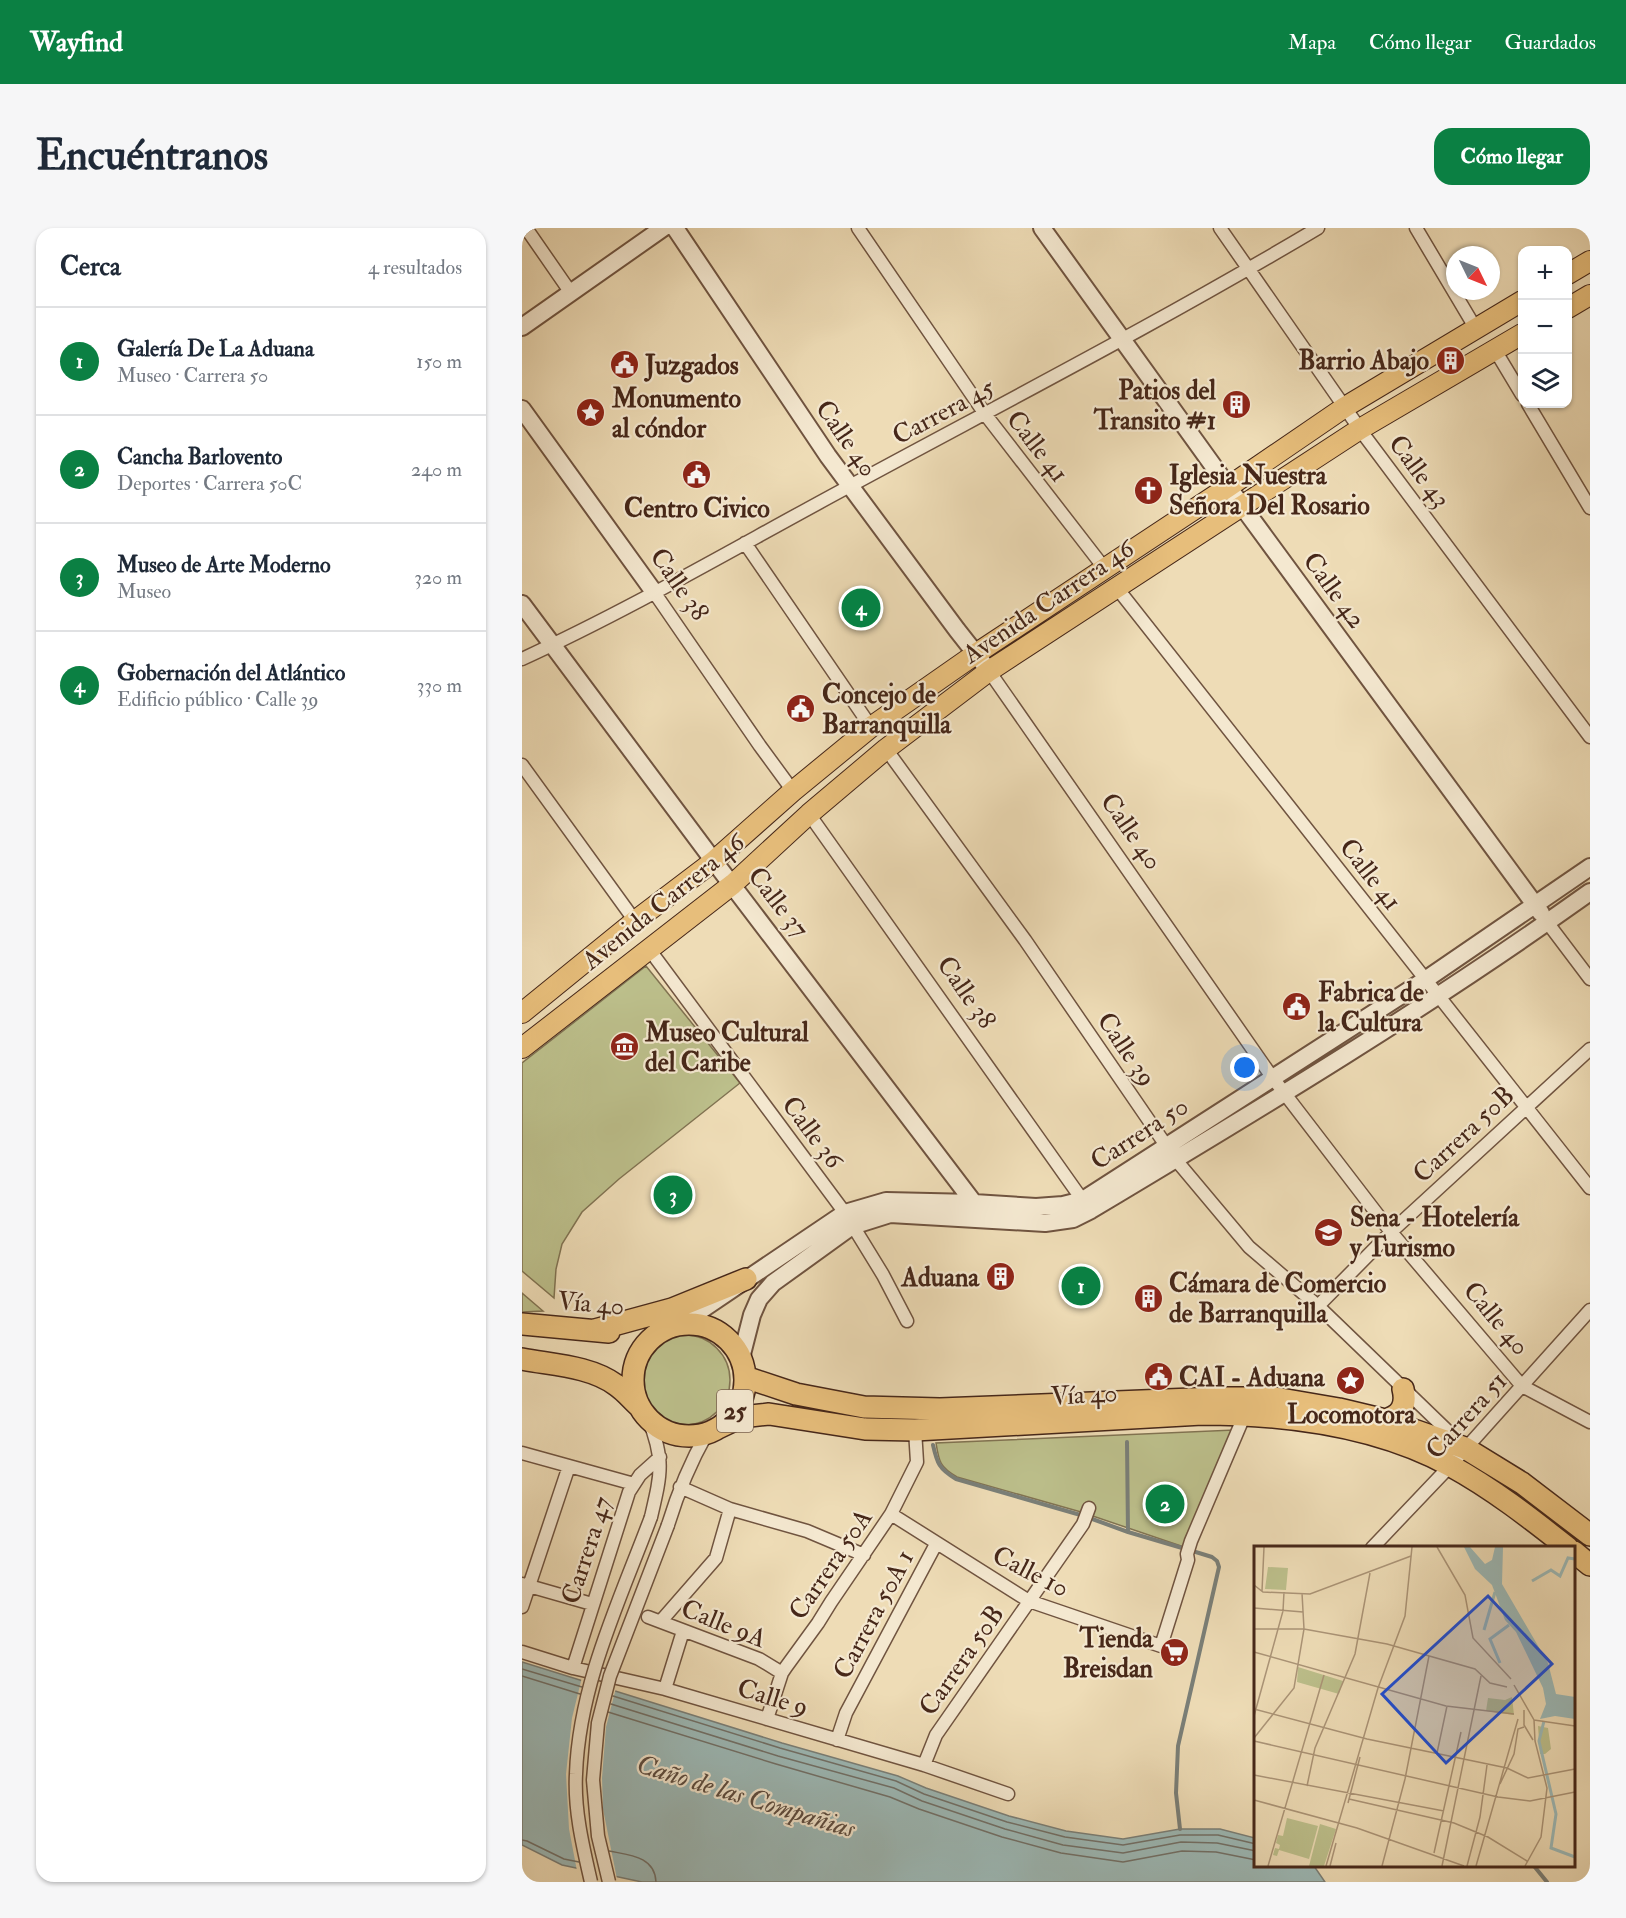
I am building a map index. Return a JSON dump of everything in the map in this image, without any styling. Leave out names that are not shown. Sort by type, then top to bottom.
[{"type":"highway","points":[[595,1330],[672,1309],[746,1279]]},
{"type":"highway","name":"Vía 40","points":[[522,1324],[654,1336]]},
{"type":"highway","name":"25","points":[[522,1359],[586,1371],[604,1377],[616,1385],[657,1426],[675,1434],[694,1436],[712,1430],[730,1418],[739,1406],[744,1392],[743,1367],[733,1345],[722,1334],[709,1327],[694,1324],[679,1325],[654,1336]]},
{"type":"highway","points":[[644,1413],[635,1394],[633,1378],[636,1362],[643,1348],[654,1336]]},
{"type":"highway","name":"Vía 40","points":[[743,1367],[796,1394],[864,1407],[940,1409],[1217,1398],[1275,1398],[1339,1409],[1385,1420],[1465,1448],[1522,1484],[1590,1535]]},
{"type":"highway","points":[[1385,1420],[1400,1413],[1405,1397],[1403,1389]]},
{"type":"highway","name":"Vía 40","points":[[712,1430],[741,1417],[769,1414],[781,1414],[865,1429],[915,1430],[1202,1414],[1245,1414],[1316,1422],[1398,1442],[1450,1466],[1508,1501],[1565,1546]]},
{"type":"highway","points":[[1575,1553],[1590,1565]]},
{"type":"main road","points":[[1572,272],[1590,261]]},
{"type":"main road","points":[[1572,306],[1590,295]]},
{"type":"main road","name":"Avenida Carrera 46","points":[[522,1013],[635,921],[714,861],[793,791],[871,727],[977,653],[1346,407],[1518,303]]},
{"type":"main road","name":"Avenida Carrera 46","points":[[522,1048],[733,884],[809,814],[886,749],[989,671],[1360,429],[1518,336]]},
{"type":"street","points":[[526,228],[571,293]]},
{"type":"street","points":[[522,327],[663,228]]},
{"type":"street","name":"Calle 40","points":[[675,228],[849,486],[957,630],[977,653],[1272,1077],[1390,1232],[1522,1386],[1590,1422]]},
{"type":"street","name":"Calle 41","points":[[858,228],[985,414],[1105,569]]},
{"type":"street","name":"Calle 42","points":[[1042,228],[1241,506],[1590,979]]},
{"type":"street","name":"Calle 43","points":[[1220,228],[1360,429],[1590,737]]},
{"type":"street","name":"Carrera 45","points":[[522,659],[654,592],[985,414],[1248,269],[1317,228]]},
{"type":"street","points":[[1416,228],[1476,328]]},
{"type":"street","points":[[1496,350],[1518,388]]},
{"type":"street","points":[[1530,408],[1590,508]]},
{"type":"street","name":"Calle 38","points":[[522,409],[793,791]]},
{"type":"street","points":[[745,543],[871,727]]},
{"type":"street","name":"Calle 41","points":[[1117,588],[1590,1188]]},
{"type":"street","name":"Calle 37","points":[[522,604],[974,1203]]},
{"type":"street","name":"Calle 39","points":[[886,749],[1025,940],[1171,1153],[1249,1247],[1318,1306],[1465,1448]]},
{"type":"street","points":[[522,765],[635,921]]},
{"type":"street","name":"Calle 38","points":[[809,814],[1086,1205]]},
{"type":"street","name":"Carrera 50","points":[[1171,1153],[1272,1077],[1425,980],[1590,867]]},
{"type":"street","name":"Carrera 50","points":[[743,1367],[759,1299],[773,1283],[849,1219],[890,1214],[1046,1223],[1073,1219],[1086,1205],[1171,1153],[1285,1094],[1437,996],[1590,892]]},
{"type":"street","name":"Calle 36","points":[[649,949],[849,1219],[883,1275],[907,1321]]},
{"type":"street","name":"Carrera 50B","points":[[1318,1306],[1390,1232],[1590,1049]]},
{"type":"street","name":"Carrera 50","points":[[679,1325],[746,1279],[849,1219],[886,1201],[1036,1207],[1063,1204],[1086,1205]]},
{"type":"street","name":"Carrera 51","points":[[1374,1546],[1450,1466],[1590,1310]]},
{"type":"street","points":[[591,1882],[580,1832],[576,1776],[581,1720],[594,1670],[651,1517],[660,1477],[660,1457],[656,1437],[644,1413]]},
{"type":"street","name":"Calle 10","points":[[891,1514],[1029,1601],[1161,1647],[1188,1560],[1187,1554],[1191,1540],[1245,1414]]},
{"type":"street","points":[[609,1882],[598,1836],[593,1780],[598,1723],[610,1676],[668,1526],[680,1487],[692,1459],[712,1430]]},
{"type":"street","name":"Carrera 50A","points":[[767,1719],[782,1673],[891,1514],[917,1462],[915,1430]]},
{"type":"street","points":[[522,1453],[634,1484]]},
{"type":"street","name":"Carrera 47","points":[[573,1668],[629,1492],[640,1475],[660,1457]]},
{"type":"street","points":[[522,1607],[525,1585],[569,1466]]},
{"type":"street","points":[[680,1487],[730,1509],[807,1532],[864,1555]]},
{"type":"street","name":"Carrera 50B","points":[[924,1765],[936,1735],[1083,1523],[1089,1508]]},
{"type":"street","points":[[662,1621],[716,1558],[730,1509]]},
{"type":"street","name":"Carrera 50A 1","points":[[837,1740],[846,1713],[936,1544]]},
{"type":"street","points":[[525,1585],[592,1604]]},
{"type":"street","name":"Calle 9A","points":[[648,1617],[759,1659],[782,1673]]},
{"type":"street","points":[[665,1689],[683,1631]]},
{"type":"street","name":"Calle 9","points":[[522,1652],[573,1668],[665,1689],[924,1765],[1008,1794]]},
{"type":"green space","points":[[646,966],[740,1083],[619,1179],[582,1212],[562,1244],[556,1269],[554,1298],[522,1271],[522,1063]]},
{"type":"green space","points":[[522,1293],[543,1311],[522,1312]]},
{"type":"green space","points":[[685,1335],[702,1339],[717,1348],[726,1363],[730,1380],[726,1397],[717,1412],[702,1421],[685,1425],[668,1421],[653,1412],[644,1397],[640,1380],[644,1363],[653,1348],[668,1339]]},
{"type":"green space","points":[[1234,1430],[1187,1548],[1081,1512],[957,1477],[941,1463],[936,1443]]},
{"type":"water","name":"Caño de las Compañias","points":[[522,1662],[782,1743],[898,1776],[1009,1816],[1066,1831],[1123,1839],[1180,1829],[1220,1829],[1254,1838],[1254,1867],[1315,1867],[1325,1882],[642,1882],[562,1865],[522,1845]]},
{"type":"pier","points":[[582,1677],[616,1688],[606,1727],[602,1778],[603,1809],[617,1879],[577,1871],[569,1829],[566,1774],[572,1718]]},
{"type":"waterway","points":[[1127,1442],[1128,1532]]},
{"type":"waterway","points":[[933,1445],[940,1465],[956,1479],[1084,1516],[1128,1532],[1212,1557],[1217,1561],[1219,1567],[1178,1746],[1176,1793],[1180,1829]]},
{"type":"waterway","points":[[1535,1867],[1547,1882]]},
{"type":"place","name":"Barrio Abajo","points":[[1450,360]]},
{"type":"place","name":"Juzgados","points":[[624,365]]},
{"type":"place","name":"Patios del Transito #1","points":[[1237,405]]},
{"type":"place","name":"Monumento al cóndor","points":[[591,413]]},
{"type":"place","name":"Centro Civico","points":[[697,474]]},
{"type":"place","name":"Iglesia Nuestra Señora Del Rosario","points":[[1148,490]]},
{"type":"place","name":"Gobernación del Atlántico","points":[[861,608]]},
{"type":"place","name":"Concejo de Barranquilla","points":[[801,709]]},
{"type":"place","name":"Fabrica de la Cultura","points":[[1297,1007]]},
{"type":"place","name":"Museo Cultural del Caribe","points":[[624,1047]]},
{"type":"place","name":"Museo de Arte Moderno","points":[[673,1195]]},
{"type":"place","name":"Sena - Hotelería y Turismo","points":[[1329,1232]]},
{"type":"place","name":"Aduana","points":[[1000,1277]]},
{"type":"place","name":"Galería De La Aduana","points":[[1081,1286]]},
{"type":"place","name":"Cámara de Comercio de Barranquilla","points":[[1148,1298]]},
{"type":"place","name":"CAI - Aduana","points":[[1158,1377]]},
{"type":"place","name":"Locomotora","points":[[1351,1380]]},
{"type":"place","name":"Cancha Barlovento","points":[[1165,1504]]},
{"type":"place","name":"Tienda Breisdan","points":[[1174,1653]]}]
